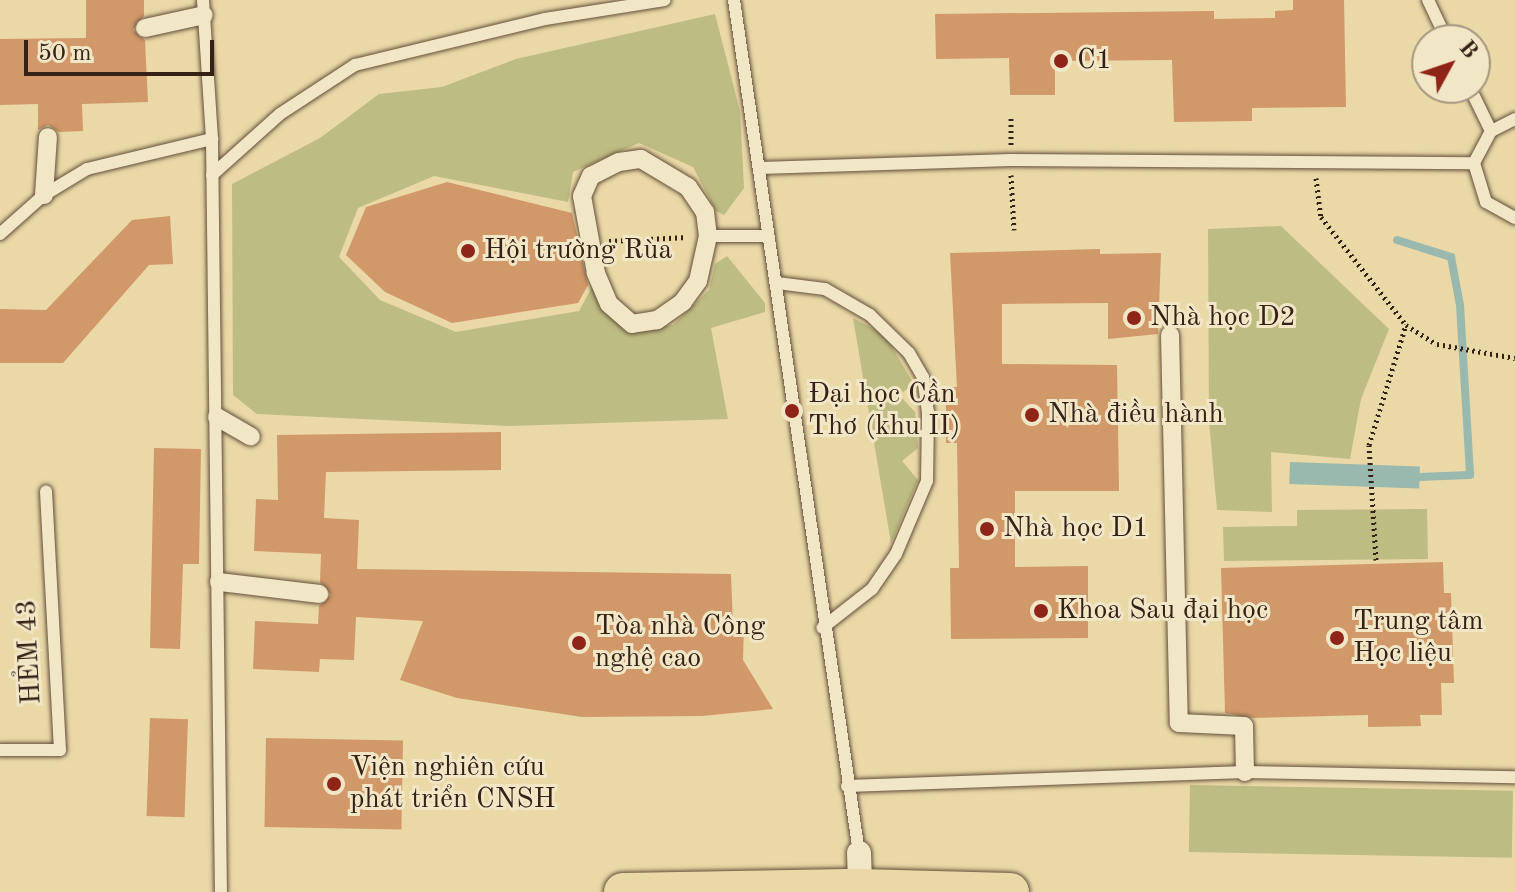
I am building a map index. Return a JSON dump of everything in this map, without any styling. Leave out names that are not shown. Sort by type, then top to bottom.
[{"type":"highway","points":[[623,892],[860,870],[1010,892]]},
{"type":"street","points":[[145,28],[203,8]]},
{"type":"street","points":[[44,195],[48,137]]},
{"type":"street","points":[[641,159],[688,187],[705,212],[708,236],[698,281],[683,302],[657,320],[632,324],[609,304],[589,242],[582,196],[591,176],[619,162],[641,159]]},
{"type":"street","points":[[1170,335],[1179,723],[1244,726],[1245,772]]},
{"type":"street","points":[[217,417],[251,437]]},
{"type":"street","points":[[219,582],[319,594]]},
{"type":"lane","points":[[212,175],[280,114],[355,65],[545,19],[665,0]]},
{"type":"lane","points":[[734,0],[760,168],[767,236],[777,283],[822,628],[860,870]]},
{"type":"lane","points":[[1428,0],[1439,24]]},
{"type":"lane","points":[[203,8],[212,139],[221,892]]},
{"type":"lane","points":[[1478,104],[1491,131]]},
{"type":"lane","points":[[1515,119],[1491,131],[1474,163],[1486,202],[1515,218]]},
{"type":"lane","points":[[0,234],[44,195],[87,169],[212,139]]},
{"type":"lane","points":[[760,168],[1011,160],[1474,163]]},
{"type":"lane","points":[[708,236],[767,236]]},
{"type":"lane","points":[[777,283],[825,289],[870,315],[909,353],[923,377],[928,412],[927,481],[896,554],[872,589],[822,628]]},
{"type":"lane","name":"HẺM 43","points":[[0,750],[60,750],[46,491]]},
{"type":"lane","points":[[847,786],[1245,772],[1515,777]]},
{"type":"path","points":[[1314,161],[1321,217],[1406,325],[1437,344],[1515,358]]},
{"type":"path","points":[[589,242],[708,236]]},
{"type":"path","points":[[1376,560],[1370,457],[1373,418],[1406,325]]},
{"type":"shaded area","points":[[715,14],[740,111],[744,188],[724,215],[716,211],[693,167],[639,143],[573,172],[568,202],[434,176],[358,208],[339,257],[380,300],[456,332],[579,311],[593,285],[632,331],[673,325],[709,290],[715,264],[727,256],[765,303],[765,312],[711,328],[728,419],[509,426],[257,414],[233,395],[232,184],[320,138],[379,94],[442,87],[516,59]]},
{"type":"shaded area","points":[[1281,226],[1389,329],[1361,399],[1350,459],[1271,452],[1272,512],[1217,510],[1209,421],[1208,229]]},
{"type":"shaded area","points":[[853,318],[884,334],[914,384],[899,395],[915,412],[918,448],[902,461],[918,480],[891,543]]},
{"type":"shaded area","points":[[1427,509],[1428,559],[1224,561],[1223,527],[1297,526],[1297,510]]},
{"type":"shaded area","points":[[1190,785],[1513,791],[1512,858],[1189,852]]},
{"type":"water","points":[[1290,462],[1420,467],[1419,489],[1289,484]]},
{"type":"building","points":[[86,0],[144,0],[144,16],[133,30],[145,40],[148,102],[82,104],[83,131],[59,132],[48,125],[38,130],[38,104],[0,105],[0,39],[86,38]]},
{"type":"building","name":"C1","points":[[1293,0],[1344,0],[1346,107],[1252,108],[1252,121],[1174,122],[1172,60],[1055,61],[1055,95],[1010,95],[1009,58],[936,59],[935,14],[1214,11],[1214,19],[1275,18],[1275,11],[1293,10]]},
{"type":"building","name":"Hội trường Rùa","points":[[447,182],[572,213],[588,285],[578,303],[452,323],[385,292],[346,255],[366,207]]},
{"type":"building","points":[[170,216],[173,264],[149,265],[63,363],[0,363],[0,309],[46,310],[132,220]]},
{"type":"building","points":[[1100,249],[1100,254],[1161,253],[1158,334],[1108,339],[1108,303],[1002,304],[1002,364],[1117,365],[1119,491],[1015,491],[1015,567],[1088,566],[1088,638],[951,639],[950,568],[959,568],[957,443],[946,443],[946,387],[957,387],[950,253]]},
{"type":"building","name":"Tòa nhà Công nghệ cao","points":[[501,432],[501,470],[326,472],[324,518],[359,520],[357,569],[731,574],[733,625],[744,625],[743,660],[773,709],[702,716],[582,717],[457,698],[400,680],[423,621],[356,617],[354,660],[320,659],[319,672],[253,669],[255,621],[318,624],[319,606],[331,595],[320,582],[321,554],[254,551],[256,499],[278,500],[277,435]]},
{"type":"building","points":[[154,448],[201,449],[199,564],[183,564],[180,649],[150,648]]},
{"type":"building","name":"Trung tâm Học liệu","points":[[1443,562],[1444,593],[1451,593],[1454,683],[1441,683],[1442,715],[1420,715],[1421,726],[1368,727],[1368,715],[1253,718],[1225,713],[1221,568]]},
{"type":"building","points":[[150,718],[188,719],[185,817],[147,816]]},
{"type":"building","name":"Viện nghiên cứu phát triển CNSH","points":[[266,738],[403,740],[401,829],[264,827]]},
{"type":"waterway","points":[[1397,240],[1451,257],[1460,305],[1470,475],[1419,477]]},
{"type":"place","name":"C1","points":[[1061,61]]},
{"type":"place","name":"Hội trường Rùa","points":[[468,251]]},
{"type":"place","name":"Nhà học D2","points":[[1134,318]]},
{"type":"place","name":"Đại học Cần Thơ (khu II)","points":[[792,411]]},
{"type":"place","name":"Nhà điều hành","points":[[1032,415]]},
{"type":"place","name":"Nhà học D1","points":[[987,529]]},
{"type":"place","name":"Khoa Sau đại học","points":[[1041,611]]},
{"type":"place","name":"Trung tâm Học liệu","points":[[1337,638]]},
{"type":"place","name":"Tòa nhà Công nghệ cao","points":[[579,643]]},
{"type":"place","name":"Viện nghiên cứu phát triển CNSH","points":[[334,784]]}]
